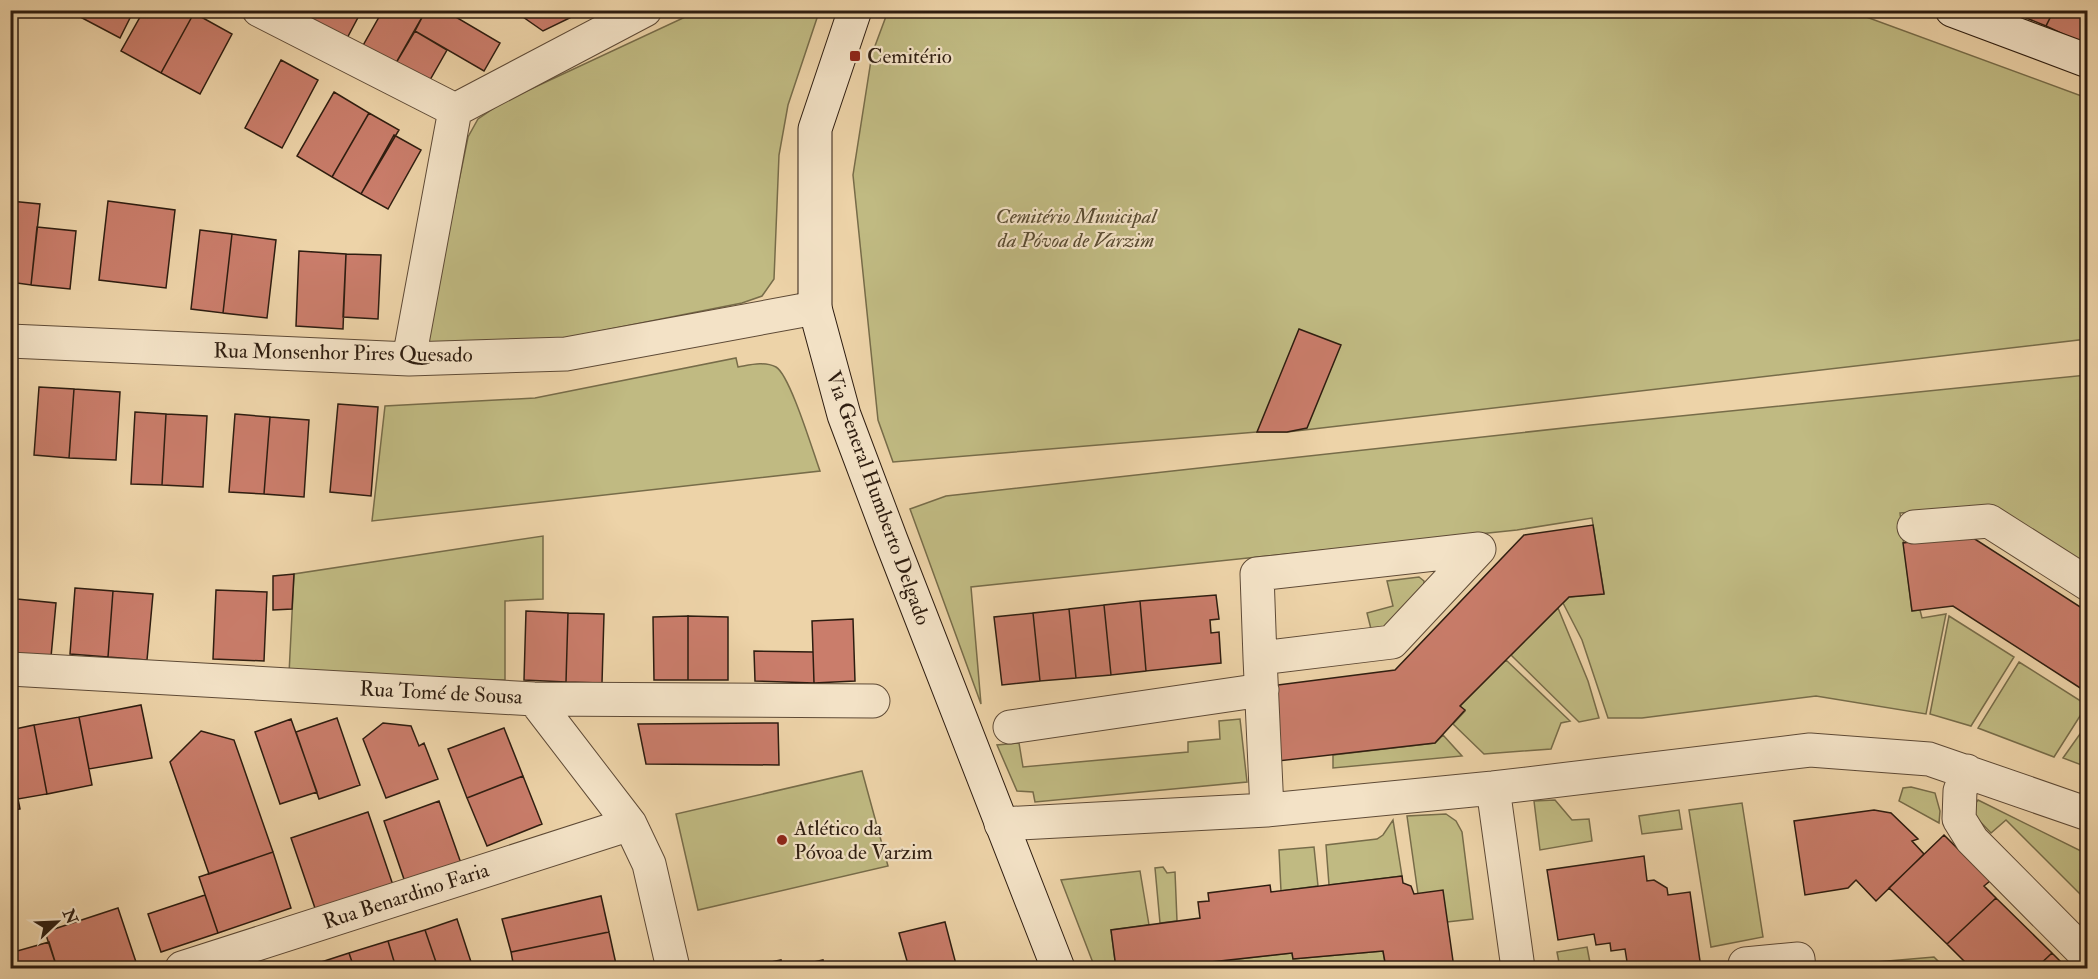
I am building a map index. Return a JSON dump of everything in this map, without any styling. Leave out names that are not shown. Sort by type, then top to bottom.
[{"type":"street","points":[[259,10],[455,110]]},
{"type":"street","points":[[455,110],[645,10]]},
{"type":"street","name":"Via General Humberto Delgado","points":[[855,10],[815,129],[815,308],[844,415],[1058,969]]},
{"type":"street","points":[[1958,11],[2088,62]]},
{"type":"street","points":[[409,359],[455,110]]},
{"type":"street","name":"Rua Monsenhor Pires Quesado","points":[[10,341],[409,359],[566,354],[815,308]]},
{"type":"street","points":[[1914,527],[1989,521],[2088,584]]},
{"type":"street","points":[[1010,727],[1261,674],[1392,642],[1479,549],[1257,574],[1261,674],[1267,810]]},
{"type":"street","name":"Rua Tomé de Sousa","points":[[10,669],[534,699],[873,701]]},
{"type":"street","points":[[534,699],[630,824],[649,864],[673,969]]},
{"type":"street","points":[[1001,824],[1267,810],[1493,788],[1809,750],[1929,759],[2088,814]]},
{"type":"street","points":[[1967,771],[1960,791],[1959,819],[1972,840],[2088,957]]},
{"type":"street","points":[[1493,788],[1518,969]]},
{"type":"street","name":"Rua Benardino Faria","points":[[182,969],[630,824]]},
{"type":"street","points":[[1746,969],[1745,964],[1798,959],[1799,969]]},
{"type":"green space","points":[[698,11],[816,11],[818,15],[788,105],[779,155],[774,279],[762,296],[742,303],[535,344],[432,348],[427,337],[468,137],[478,119],[503,102]]},
{"type":"green space","name":"Cemitério Municipal da Póvoa de Varzim","points":[[888,11],[1850,11],[2087,98],[2087,339],[1287,432],[1257,432],[893,462],[878,420],[853,175],[872,54]]},
{"type":"green space","points":[[736,358],[738,367],[767,364],[776,367],[782,373],[794,398],[820,471],[372,521],[385,406],[535,398]]},
{"type":"green space","points":[[2087,375],[2087,572],[1989,507],[1900,513],[1912,611],[1920,610],[1922,618],[1946,614],[1926,714],[1816,696],[1642,718],[1608,718],[1582,640],[1563,603],[1569,597],[1604,593],[1592,518],[1517,530],[971,587],[981,704],[910,509],[946,496],[1591,425]]},
{"type":"green space","points":[[543,536],[543,599],[505,601],[505,680],[289,674],[294,574]]},
{"type":"green space","points":[[1419,577],[1424,581],[1424,586],[1374,641],[1367,613],[1393,606],[1387,581]]},
{"type":"green space","points":[[1558,608],[1588,681],[1599,718],[1579,722],[1511,655]]},
{"type":"green space","points":[[1949,616],[2014,657],[1971,726],[1930,714]]},
{"type":"green space","points":[[1506,660],[1570,721],[1561,723],[1551,749],[1484,754],[1453,724],[1465,711],[1460,706]]},
{"type":"green space","points":[[2019,662],[2087,705],[2054,757],[1978,728]]},
{"type":"green space","points":[[1240,719],[1247,782],[1035,802],[1033,792],[1017,791],[997,745],[1019,743],[1023,767],[1188,752],[1188,742],[1220,739],[1219,721]]},
{"type":"green space","points":[[2087,724],[2087,767],[2063,758]]},
{"type":"green space","points":[[1443,735],[1462,756],[1333,768],[1333,755],[1435,743]]},
{"type":"green space","name":"Atlético da Póvoa de Varzim","points":[[862,771],[888,866],[698,910],[676,814]]},
{"type":"green space","points":[[1911,787],[1935,793],[1940,811],[1939,823],[1899,801],[1903,788]]},
{"type":"green space","points":[[1555,800],[1572,820],[1589,819],[1592,841],[1540,850],[1534,801]]},
{"type":"green space","points":[[1978,800],[2087,854],[2087,901],[2006,820],[1991,833],[1970,811]]},
{"type":"green space","points":[[1742,803],[1763,937],[1711,947],[1689,810]]},
{"type":"green space","points":[[1679,810],[1682,829],[1642,834],[1639,816]]},
{"type":"green space","points":[[1446,814],[1456,821],[1462,832],[1473,919],[1447,922],[1418,894],[1407,816]]},
{"type":"green space","points":[[1393,820],[1402,876],[1329,885],[1326,845],[1377,839],[1383,835]]},
{"type":"green space","points":[[1314,847],[1318,886],[1281,891],[1279,850]]},
{"type":"green space","points":[[1163,867],[1167,873],[1175,872],[1177,921],[1160,923],[1155,868]]},
{"type":"green space","points":[[1140,871],[1149,925],[1111,930],[1116,968],[1095,968],[1061,880]]},
{"type":"green space","points":[[1587,947],[1591,968],[1560,968],[1557,952]]},
{"type":"green space","points":[[1383,951],[1386,968],[1202,968],[1202,963],[1292,953],[1293,959]]},
{"type":"green space","points":[[1934,957],[1945,968],[1830,968],[1830,966]]},
{"type":"building","points":[[67,10],[134,10],[120,38]]},
{"type":"building","points":[[144,10],[190,10],[194,13],[161,73],[121,51]]},
{"type":"building","points":[[288,10],[317,10],[310,23]]},
{"type":"building","points":[[317,10],[362,10],[345,42],[310,23]]},
{"type":"building","points":[[383,10],[426,10],[393,68],[361,49]]},
{"type":"building","points":[[426,10],[444,10],[500,43],[484,71],[415,31]]},
{"type":"building","points":[[513,10],[586,10],[543,31]]},
{"type":"building","points":[[2007,10],[2054,10],[2046,26]]},
{"type":"building","points":[[2054,10],[2088,10],[2088,30],[2082,43],[2046,26]]},
{"type":"building","points":[[194,13],[232,34],[200,94],[161,73]]},
{"type":"building","points":[[415,31],[447,50],[426,87],[393,68]]},
{"type":"building","points":[[10,60],[17,75],[10,77]]},
{"type":"building","points":[[281,60],[318,80],[282,148],[245,128]]},
{"type":"building","points":[[334,92],[369,113],[332,177],[297,156]]},
{"type":"building","points":[[369,113],[399,130],[361,194],[332,177]]},
{"type":"building","points":[[394,135],[421,150],[388,209],[361,194]]},
{"type":"building","points":[[10,201],[40,204],[31,285],[10,282]]},
{"type":"building","points":[[108,201],[175,210],[166,288],[99,280]]},
{"type":"building","points":[[37,227],[76,231],[70,289],[31,285]]},
{"type":"building","points":[[200,230],[232,234],[223,313],[191,309]]},
{"type":"building","points":[[232,234],[276,240],[267,318],[223,313]]},
{"type":"building","points":[[299,251],[346,254],[343,329],[296,326]]},
{"type":"building","points":[[346,254],[381,255],[378,319],[343,317]]},
{"type":"building","points":[[1299,329],[1341,345],[1307,428],[1287,432],[1257,432]]},
{"type":"building","points":[[39,387],[74,389],[69,458],[34,455]]},
{"type":"building","points":[[74,389],[120,392],[116,460],[69,458]]},
{"type":"building","points":[[338,404],[378,407],[371,496],[330,492]]},
{"type":"building","points":[[135,412],[166,414],[162,485],[131,484]]},
{"type":"building","points":[[166,414],[207,416],[203,487],[162,485]]},
{"type":"building","points":[[235,414],[270,417],[264,494],[229,492]]},
{"type":"building","points":[[270,417],[309,420],[304,497],[264,494]]},
{"type":"building","points":[[1593,525],[1604,594],[1569,597],[1460,706],[1465,710],[1435,743],[1278,761],[1270,686],[1395,670],[1524,535]]},
{"type":"building","points":[[1967,534],[2088,612],[2088,693],[1953,606],[1912,611],[1903,543]]},
{"type":"building","points":[[294,574],[292,609],[273,610],[273,576]]},
{"type":"building","points":[[75,588],[113,591],[108,657],[70,654]]},
{"type":"building","points":[[216,590],[267,592],[264,661],[213,659]]},
{"type":"building","points":[[113,591],[153,594],[147,660],[108,657]]},
{"type":"building","points":[[1216,595],[1219,619],[1210,620],[1211,633],[1219,632],[1221,663],[1146,671],[1140,601]]},
{"type":"building","points":[[10,598],[17,599],[12,653],[10,653]]},
{"type":"building","points":[[17,599],[56,603],[51,657],[12,653]]},
{"type":"building","points":[[1140,601],[1146,671],[1111,675],[1104,605]]},
{"type":"building","points":[[1104,605],[1111,675],[1076,678],[1069,609]]},
{"type":"building","points":[[1069,609],[1076,678],[1040,681],[1033,613]]},
{"type":"building","points":[[526,611],[568,613],[566,682],[524,680]]},
{"type":"building","points":[[568,613],[604,614],[602,683],[566,682]]},
{"type":"building","points":[[1033,613],[1040,681],[1002,685],[994,617]]},
{"type":"building","points":[[688,616],[728,617],[728,680],[688,680]]},
{"type":"building","points":[[688,616],[688,680],[654,680],[653,617]]},
{"type":"building","points":[[853,619],[855,681],[814,683],[812,621]]},
{"type":"building","points":[[754,651],[813,652],[814,683],[755,681]]},
{"type":"building","points":[[141,705],[152,758],[89,769],[79,717]]},
{"type":"building","points":[[79,717],[92,785],[47,794],[34,725]]},
{"type":"building","points":[[337,718],[360,785],[319,799],[296,732]]},
{"type":"building","points":[[291,719],[317,792],[280,804],[255,732]]},
{"type":"building","points":[[383,723],[411,726],[419,746],[424,743],[438,779],[386,798],[363,739]]},
{"type":"building","name":"Atlético da Póvoa de Varzim","points":[[778,723],[779,765],[646,764],[638,724]]},
{"type":"building","points":[[34,725],[47,794],[18,799],[10,760],[10,730]]},
{"type":"building","points":[[504,728],[523,776],[467,798],[448,749]]},
{"type":"building","points":[[201,731],[234,740],[273,852],[209,874],[170,762]]},
{"type":"building","points":[[10,760],[20,809],[10,811]]},
{"type":"building","points":[[523,776],[542,824],[487,846],[467,798]]},
{"type":"building","points":[[439,801],[462,866],[406,885],[384,821]]},
{"type":"building","points":[[1874,810],[1891,813],[1918,839],[1912,841],[1924,854],[1876,901],[1856,880],[1848,888],[1805,895],[1794,821]]},
{"type":"building","points":[[368,812],[394,888],[317,914],[291,838]]},
{"type":"building","points":[[1944,835],[1990,881],[1984,886],[1996,898],[1947,944],[1889,888]]},
{"type":"building","points":[[273,852],[291,908],[218,933],[199,877]]},
{"type":"building","points":[[1644,856],[1647,881],[1654,880],[1667,888],[1668,895],[1690,892],[1701,968],[1628,968],[1625,949],[1611,951],[1610,943],[1596,945],[1594,934],[1558,940],[1547,870]]},
{"type":"building","points":[[1402,876],[1403,883],[1411,886],[1414,894],[1443,890],[1454,968],[1386,968],[1383,951],[1293,959],[1292,953],[1202,963],[1202,968],[1116,968],[1111,930],[1200,918],[1198,902],[1209,901],[1208,893],[1270,885],[1271,892]]},
{"type":"building","points":[[205,895],[218,933],[161,952],[148,914]]},
{"type":"building","points":[[601,896],[609,932],[511,952],[502,919]]},
{"type":"building","points":[[1996,898],[2052,953],[2036,968],[1971,968],[1947,944]]},
{"type":"building","points":[[118,908],[138,968],[57,968],[45,932]]},
{"type":"building","points":[[457,919],[473,968],[438,968],[425,930]]},
{"type":"building","points":[[945,922],[957,968],[909,968],[899,933]]},
{"type":"building","points":[[425,930],[438,968],[396,968],[388,941]]},
{"type":"building","points":[[609,932],[616,964],[597,968],[514,968],[511,952]]},
{"type":"building","points":[[388,941],[396,968],[354,968],[349,953]]},
{"type":"building","points":[[49,942],[57,968],[10,968],[10,953]]},
{"type":"building","points":[[349,953],[354,968],[313,968],[312,965]]},
{"type":"building","points":[[2052,953],[2067,968],[2036,968]]},
{"type":"building","points":[[781,960],[783,968],[767,968],[766,963]]},
{"type":"building","points":[[823,960],[825,968],[788,968]]},
{"type":"building","points":[[616,964],[617,968],[597,968]]},
{"type":"place","name":"Cemitério","points":[[855,56]]},
{"type":"place","name":"Atlético da Póvoa de Varzim","points":[[782,840]]}]
